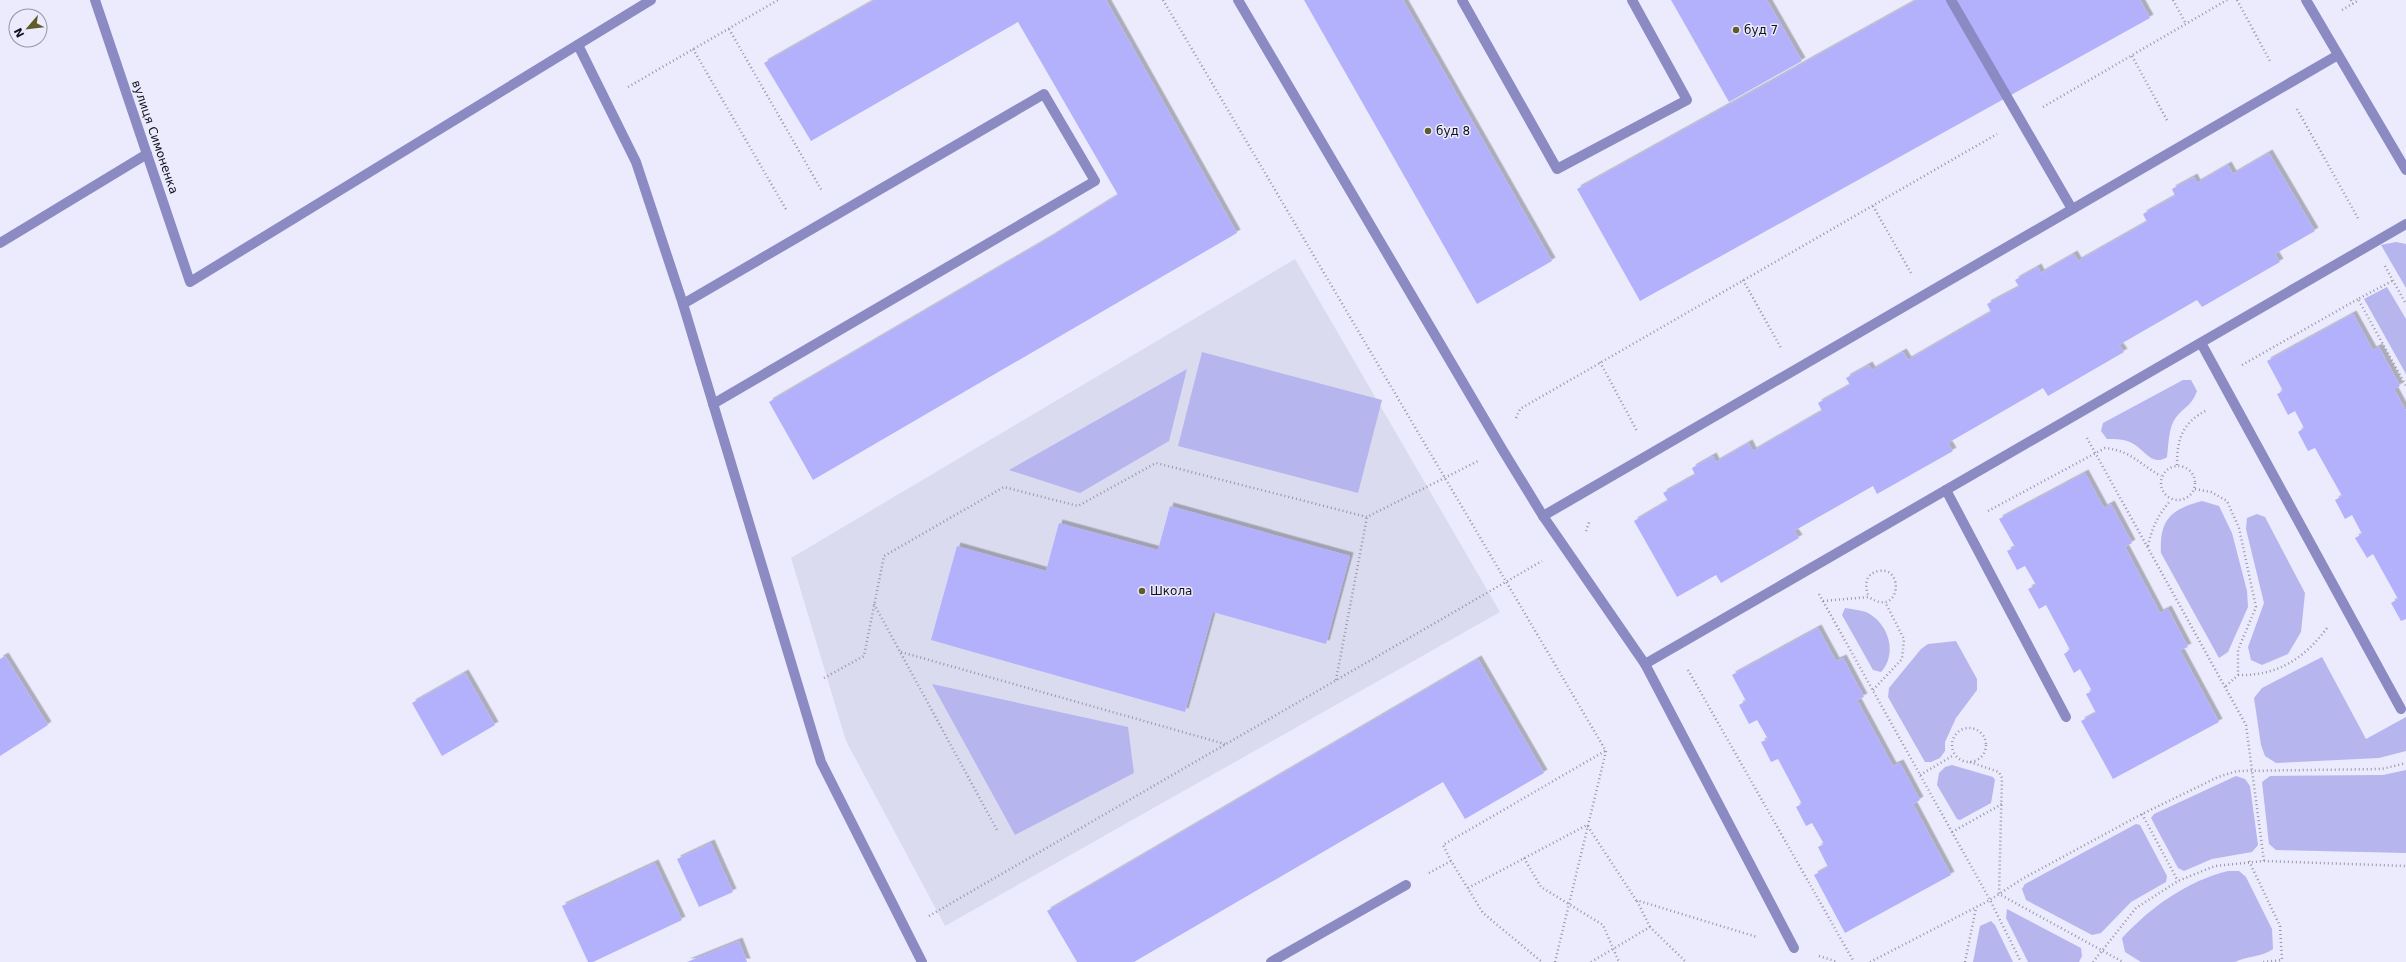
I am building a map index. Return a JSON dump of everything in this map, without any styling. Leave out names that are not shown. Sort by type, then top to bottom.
[{"type":"street","name":"вулиця Симоненка","points":[[95,0],[190,282],[578,45]]},
{"type":"street","points":[[651,0],[578,45],[636,162],[683,304],[821,762],[922,962]]},
{"type":"street","points":[[1238,0],[1502,450],[1543,516],[1645,664],[1794,948]]},
{"type":"street","points":[[1462,0],[1557,169],[1687,100],[1632,0]]},
{"type":"street","points":[[1952,0],[2072,209]]},
{"type":"street","points":[[2306,0],[2406,170]]},
{"type":"street","points":[[1543,516],[2338,55]]},
{"type":"street","points":[[683,304],[1044,94],[1095,181],[713,404]]},
{"type":"street","points":[[0,243],[146,154]]},
{"type":"street","points":[[1645,664],[2406,224]]},
{"type":"street","points":[[2201,343],[2401,709]]},
{"type":"street","points":[[1946,490],[2066,717]]},
{"type":"street","points":[[1271,962],[1406,885]]},
{"type":"path","points":[[605,101],[778,0]]},
{"type":"path","points":[[1162,0],[1606,751],[1555,962]]},
{"type":"path","points":[[2173,0],[2186,24]]},
{"type":"path","points":[[800,691],[864,656],[884,556],[1004,487],[1078,506],[1156,463],[1367,517],[1502,450],[1520,409],[2227,0]]},
{"type":"path","points":[[2237,0],[2406,304]]},
{"type":"path","points":[[2351,0],[2353,4]]},
{"type":"path","points":[[729,29],[822,192]]},
{"type":"path","points":[[693,49],[801,235]]},
{"type":"path","points":[[2132,56],[2181,146]]},
{"type":"path","points":[[2291,114],[2298,110]]},
{"type":"path","points":[[1872,206],[1924,295]]},
{"type":"path","points":[[1743,280],[1793,371]]},
{"type":"path","points":[[2219,378],[2392,280]]},
{"type":"path","points":[[2358,299],[2406,386]]},
{"type":"path","points":[[1600,362],[1650,453]]},
{"type":"path","points":[[2177,465],[2177,448],[2183,430],[2199,415],[2216,406],[2226,390]]},
{"type":"path","points":[[2075,416],[2094,453],[2246,725],[2264,861]]},
{"type":"path","points":[[1964,524],[2105,448],[2120,450],[2134,456],[2146,468],[2161,476]]},
{"type":"path","points":[[2177,465],[2188,468],[2195,477],[2195,489],[2189,496],[2181,501],[2171,500],[2164,494],[2160,485],[2161,476],[2167,468],[2177,465]]},
{"type":"path","points":[[2195,489],[2211,492],[2227,501],[2239,528],[2256,607],[2238,650],[2238,675]]},
{"type":"path","points":[[2147,547],[2151,529],[2160,513],[2171,500]]},
{"type":"path","points":[[1585,535],[1591,516]]},
{"type":"path","points":[[1336,680],[1367,517]]},
{"type":"path","points":[[906,930],[1566,548]]},
{"type":"path","points":[[1881,570],[1890,573],[1896,580],[1896,589],[1893,597],[1885,602],[1876,602],[1869,597],[1865,589],[1866,580],[1873,573],[1881,570]]},
{"type":"path","points":[[1807,571],[1990,900],[2021,962]]},
{"type":"path","points":[[1823,601],[1869,597]]},
{"type":"path","points":[[1873,690],[1902,659],[1904,639],[1885,602]]},
{"type":"path","points":[[874,604],[998,830]]},
{"type":"path","points":[[2225,687],[2238,675],[2259,676],[2294,661],[2316,644],[2344,605]]},
{"type":"path","points":[[1675,647],[1854,962]]},
{"type":"path","points":[[901,652],[1226,744]]},
{"type":"path","points":[[1970,762],[1979,759],[1985,751],[1986,741],[1980,733],[1972,728],[1962,730],[1955,736],[1952,745],[1954,755],[1961,761],[1970,762],[1999,772],[2002,778],[1999,894]]},
{"type":"path","points":[[1542,962],[1483,913],[1451,861],[1443,845],[1606,751]]},
{"type":"path","points":[[1920,775],[1954,755]]},
{"type":"path","points":[[1870,962],[1990,900],[2142,814],[2218,777],[2237,770],[2382,769],[2406,763]]},
{"type":"path","points":[[1952,832],[2002,804]]},
{"type":"path","points":[[2142,814],[2178,881]]},
{"type":"path","points":[[1468,888],[1587,825]]},
{"type":"path","points":[[1587,825],[1636,900],[1650,927],[1686,962]]},
{"type":"path","points":[[1524,858],[1541,887],[1603,925],[1619,962]]},
{"type":"path","points":[[1406,885],[1451,861]]},
{"type":"path","points":[[2093,962],[2136,908],[2178,881],[2214,866],[2264,861],[2406,866]]},
{"type":"path","points":[[2249,862],[2280,926],[2282,960],[2263,962]]},
{"type":"path","points":[[1999,894],[2123,962]]},
{"type":"path","points":[[1636,900],[1838,962]]},
{"type":"path","points":[[1965,962],[1976,907]]},
{"type":"path","points":[[1591,962],[1650,927]]},
{"type":"path","points":[[1679,962],[1682,958]]},
{"type":"shaded area","points":[[2396,242],[2406,244],[2406,288],[2381,245]]},
{"type":"shaded area","points":[[1295,259],[1500,612],[945,926],[846,741],[791,558]]},
{"type":"shaded area","points":[[2387,287],[2406,319],[2406,374],[2364,299]]},
{"type":"shaded area","points":[[1202,352],[1382,400],[1358,493],[1178,446]]},
{"type":"shaded area","points":[[1187,369],[1169,441],[1080,493],[1009,470]]},
{"type":"shaded area","points":[[2183,380],[2191,380],[2197,391],[2191,403],[2178,415],[2172,424],[2167,457],[2162,460],[2153,459],[2137,446],[2129,442],[2107,439],[2101,431],[2103,423]]},
{"type":"shaded area","points":[[2202,501],[2219,506],[2232,533],[2247,591],[2248,607],[2228,652],[2219,658],[2161,553],[2162,532],[2169,518],[2182,508]]},
{"type":"shaded area","points":[[2257,514],[2265,517],[2305,593],[2301,632],[2288,654],[2262,665],[2251,660],[2248,647],[2264,603],[2246,529],[2247,518]]},
{"type":"shaded area","points":[[1845,608],[1866,612],[1880,623],[1885,631],[1890,648],[1886,665],[1881,672],[1873,670],[1842,615]]},
{"type":"shaded area","points":[[1956,641],[1977,679],[1977,690],[1956,718],[1945,742],[1945,751],[1940,758],[1931,762],[1925,762],[1888,697],[1889,688],[1921,649],[1928,644]]},
{"type":"shaded area","points":[[2322,657],[2366,739],[2406,717],[2406,751],[2379,758],[2276,763],[2265,756],[2261,745],[2254,698],[2262,688]]},
{"type":"shaded area","points":[[932,684],[1128,727],[1134,773],[1015,835]]},
{"type":"shaded area","points":[[1952,765],[1993,777],[1995,780],[1991,803],[1960,820],[1957,819],[1937,785],[1939,773],[1945,767]]},
{"type":"shaded area","points":[[2406,770],[2406,853],[2276,850],[2269,844],[2262,782],[2270,776],[2383,775]]},
{"type":"shaded area","points":[[2236,776],[2245,779],[2250,786],[2258,845],[2252,852],[2212,859],[2184,871],[2178,868],[2151,818],[2154,814]]},
{"type":"shaded area","points":[[2136,824],[2140,825],[2167,876],[2166,882],[2131,902],[2101,933],[2092,935],[2026,900],[2022,889],[2025,884]]},
{"type":"shaded area","points":[[2228,871],[2239,871],[2246,877],[2272,929],[2273,949],[2265,954],[2235,962],[2141,962],[2125,952],[2122,938],[2157,906],[2184,888],[2198,881]]},
{"type":"shaded area","points":[[2007,909],[2081,948],[2082,956],[2079,962],[2028,962],[2006,918]]},
{"type":"shaded area","points":[[1991,921],[1995,925],[2013,962],[1973,962],[1980,926]]},
{"type":"building","points":[[875,0],[1106,0],[1237,233],[813,480],[769,402],[1051,237],[1118,195],[1018,22],[811,141],[764,63]]},
{"type":"building","name":"буд 8","points":[[1304,0],[1403,0],[1552,261],[1477,304]]},
{"type":"building","name":"буд 7","points":[[1671,0],[1767,0],[1802,61],[1729,102]]},
{"type":"building","points":[[1917,0],[2140,0],[2150,18],[1640,301],[1577,189]]},
{"type":"building","points":[[2269,153],[2315,231],[2275,254],[2280,262],[2202,307],[2197,300],[2119,345],[2124,352],[2048,396],[2043,388],[1948,443],[1953,451],[1877,494],[1873,486],[1794,531],[1799,538],[1721,583],[1716,575],[1677,597],[1634,521],[1668,501],[1663,493],[1695,475],[1692,468],[1713,456],[1716,462],[1749,443],[1753,451],[1822,411],[1818,403],[1850,385],[1846,378],[1869,365],[1872,370],[1903,352],[1908,360],[1991,312],[1987,304],[2019,287],[2015,280],[2038,267],[2041,273],[2074,254],[2078,261],[2147,222],[2143,214],[2175,196],[2172,189],[2194,177],[2197,183],[2228,165],[2233,174]]},
{"type":"building","points":[[2353,314],[2373,350],[2379,347],[2400,386],[2394,389],[2406,411],[2406,619],[2401,621],[2391,603],[2398,599],[2373,554],[2367,558],[2355,538],[2362,534],[2352,515],[2345,519],[2335,500],[2342,496],[2315,448],[2308,451],[2298,432],[2304,428],[2295,411],[2288,415],[2277,394],[2283,391],[2267,361]]},
{"type":"building","points":[[2085,473],[2104,508],[2111,504],[2132,543],[2125,547],[2160,613],[2168,609],[2188,647],[2180,650],[2219,722],[2113,779],[2081,721],[2096,713],[2086,694],[2092,691],[2080,669],[2074,673],[2064,654],[2070,650],[2046,605],[2039,609],[2028,589],[2036,585],[2025,566],[2017,570],[2007,551],[2015,547],[1999,519]]},
{"type":"building","name":"Школа","points":[[1170,506],[1350,556],[1326,644],[1213,612],[1185,712],[931,640],[957,546],[1046,571],[1059,523],[1158,550]]},
{"type":"building","points":[[1818,628],[1836,661],[1843,658],[1864,697],[1857,700],[1893,766],[1900,763],[1920,800],[1913,804],[1951,875],[1845,933],[1814,875],[1828,867],[1818,847],[1824,844],[1812,823],[1806,826],[1796,807],[1802,804],[1778,759],[1771,762],[1761,742],[1768,739],[1757,720],[1749,724],[1739,705],[1746,701],[1732,675]]},
{"type":"building","points":[[5,656],[48,725],[0,756],[0,659]]},
{"type":"building","points":[[1478,659],[1544,773],[1465,819],[1443,782],[1134,962],[1077,962],[1047,911]]},
{"type":"building","points":[[465,673],[495,725],[442,756],[412,703]]},
{"type":"building","points":[[711,843],[733,892],[699,907],[677,859]]},
{"type":"building","points":[[655,863],[682,920],[593,962],[588,962],[562,906]]},
{"type":"building","points":[[739,941],[747,962],[687,962]]},
{"type":"place","name":"буд 7","points":[[1736,30]]},
{"type":"place","name":"буд 8","points":[[1428,131]]},
{"type":"place","name":"Школа","points":[[1142,591]]}]
